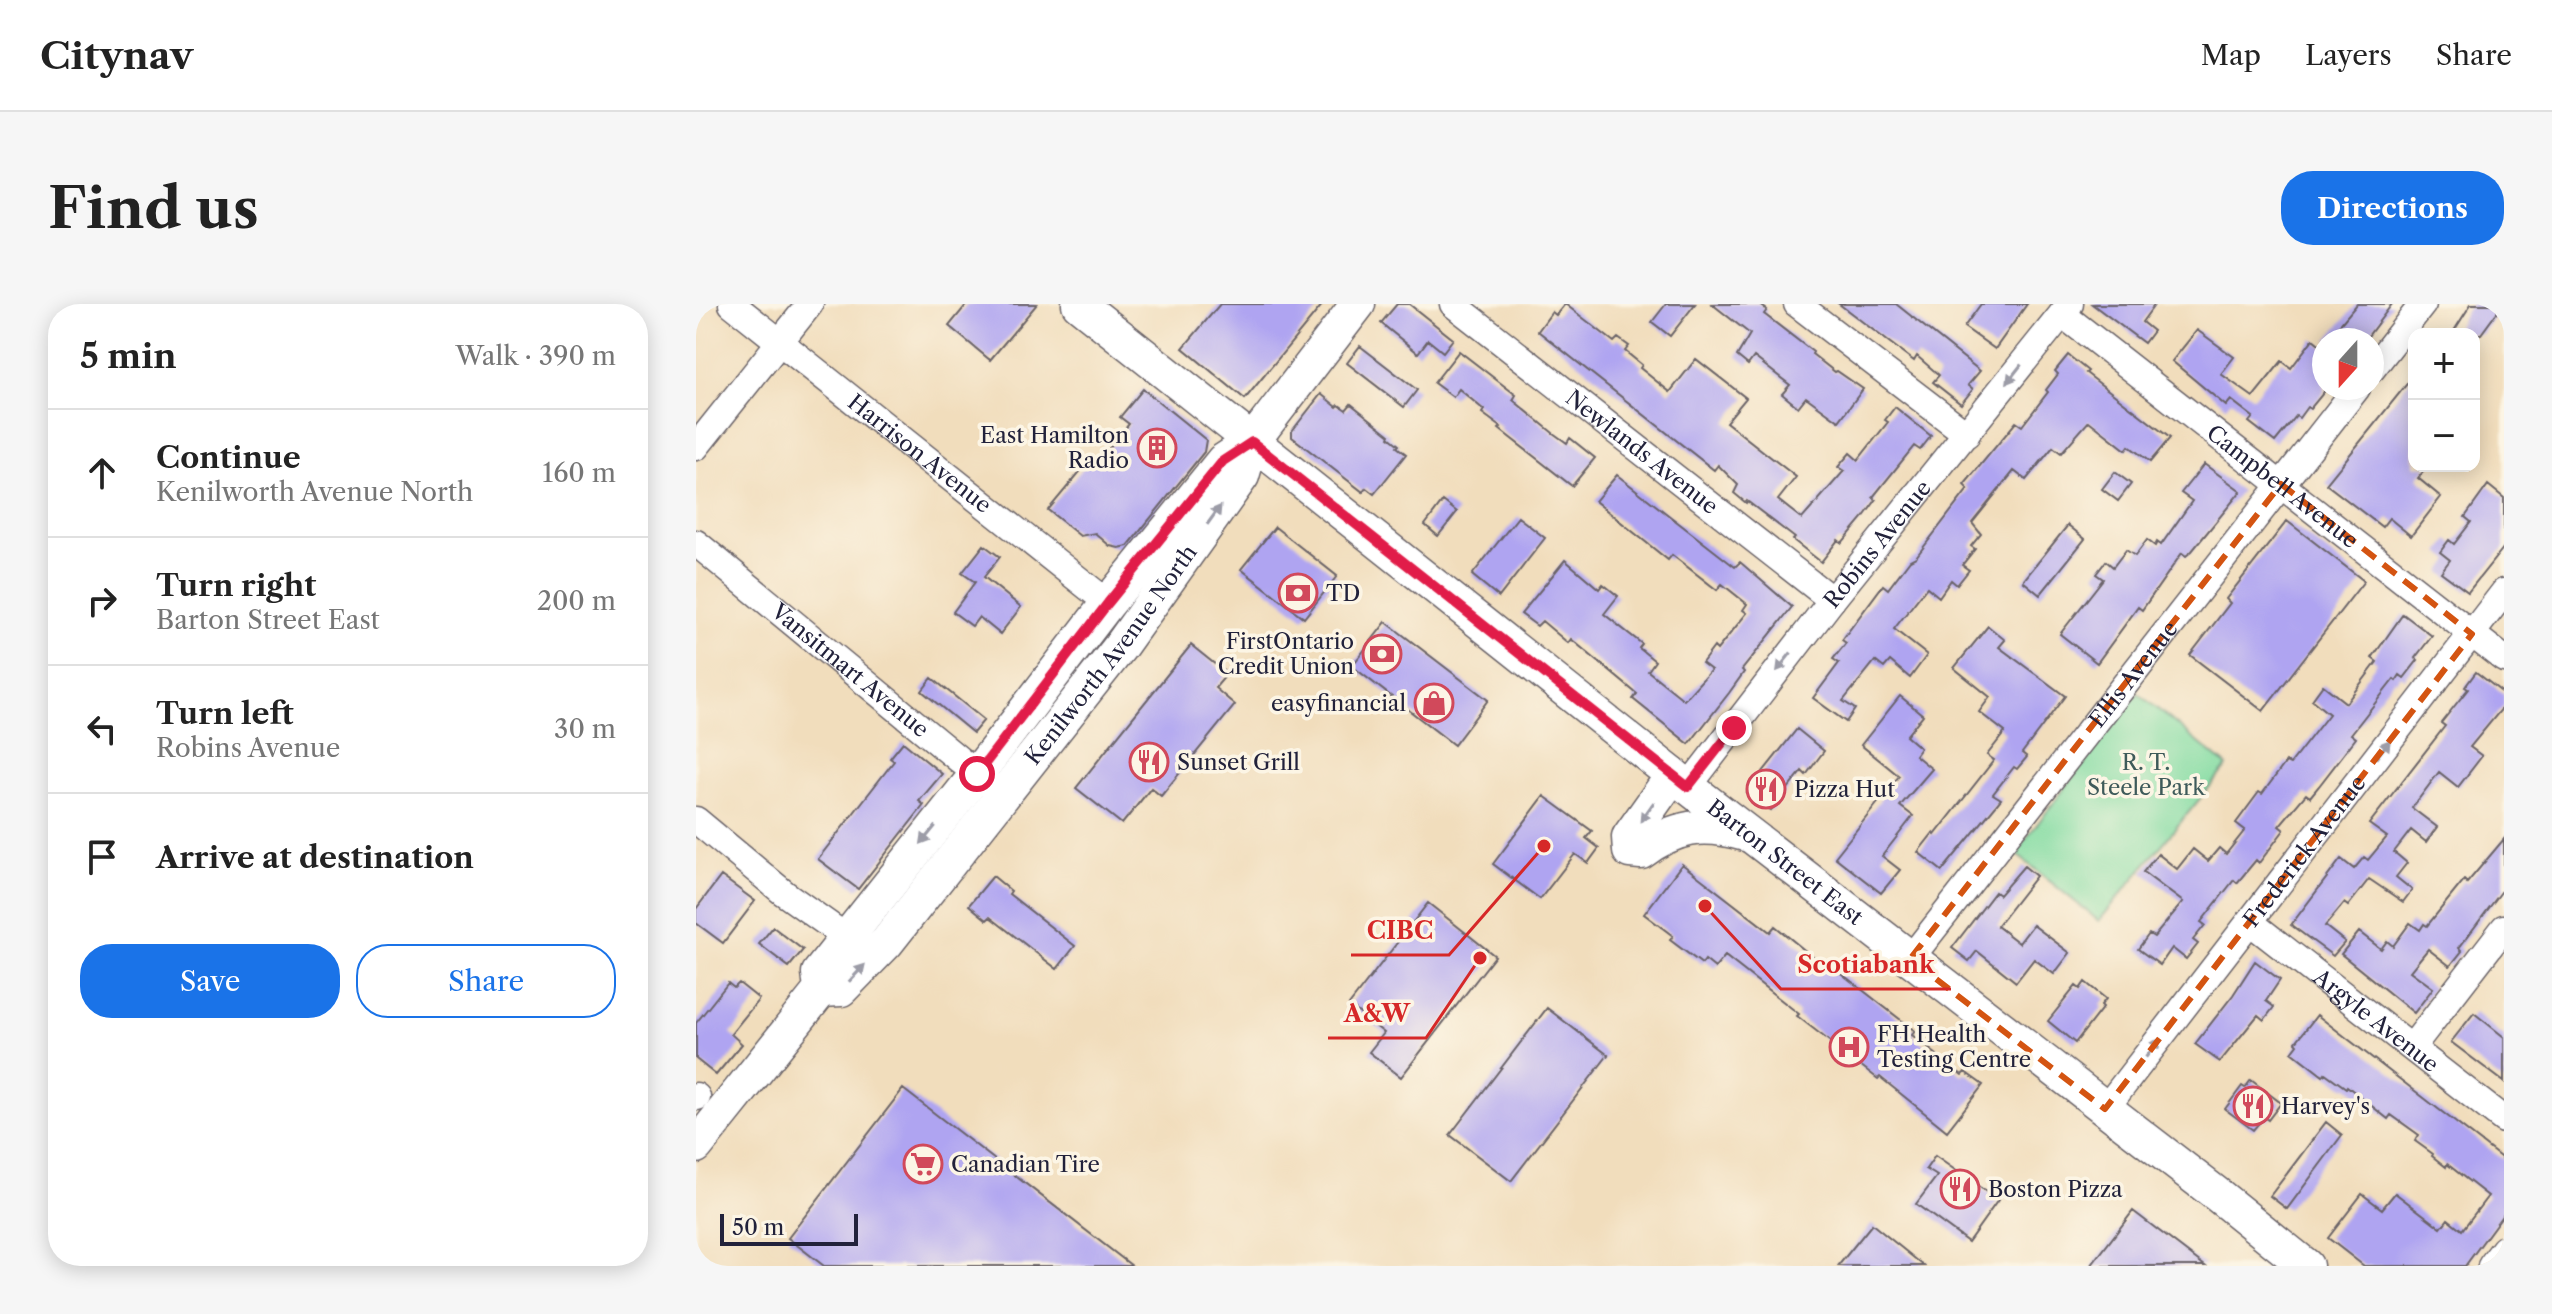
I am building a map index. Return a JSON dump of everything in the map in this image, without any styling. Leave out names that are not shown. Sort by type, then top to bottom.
[{"type":"main road","name":"Barton Street East","points":[[1079,304],[1680,781],[2306,1266]]},
{"type":"main road","name":"Kenilworth Avenue North","points":[[696,1146],[821,990],[819,973],[846,937],[977,774],[1108,603],[1223,461],[1252,442],[1358,304]]},
{"type":"main road","name":"Kenilworth Avenue North","points":[[821,990],[841,989],[887,942],[1003,796],[1120,647],[1242,476],[1252,442]]},
{"type":"main road","points":[[1680,781],[1629,837],[1630,851],[1641,852],[1654,842],[1694,827],[1719,827],[1751,836]]},
{"type":"street","name":"Harrison Avenue","points":[[732,304],[1108,603]]},
{"type":"street","points":[[696,447],[810,304]]},
{"type":"street","name":"Newlands Avenue","points":[[1453,304],[1832,600]]},
{"type":"street","points":[[1797,304],[1967,434]]},
{"type":"street","points":[[2384,354],[2423,304]]},
{"type":"street","name":"Robins Avenue","points":[[1680,781],[1832,600],[2066,309]]},
{"type":"street","name":"Campbell Avenue","points":[[2066,309],[2281,484],[2504,659]]},
{"type":"street","name":"Ellis Avenue","points":[[1910,959],[2348,400]]},
{"type":"street","name":"Vansitmart Avenue","points":[[696,543],[1003,796]]},
{"type":"street","name":"Frederick Avenue","points":[[2105,1109],[2504,592]]},
{"type":"street","points":[[696,820],[784,893],[846,937]]},
{"type":"street","name":"Argyle Avenue","points":[[2250,922],[2504,1120]]},
{"type":"street","points":[[2412,1047],[2504,928]]},
{"type":"street","points":[[2491,1266],[2504,1249]]},
{"type":"highlighted area","points":[[2281,484],[2472,634],[2105,1109],[1910,959]]},
{"type":"green space","name":"R. T. Steele Park","points":[[2138,693],[2227,766],[2099,921],[2015,853]]},
{"type":"building","points":[[967,304],[1037,304],[990,360],[949,326]]},
{"type":"building","points":[[1220,304],[1323,304],[1245,399],[1183,348]]},
{"type":"building","points":[[1397,304],[1409,304],[1453,339],[1443,352],[1428,340],[1418,353],[1381,323]]},
{"type":"building","points":[[1565,304],[1614,342],[1618,338],[1629,346],[1625,351],[1642,365],[1640,368],[1670,392],[1696,359],[1746,398],[1726,422],[1796,477],[1778,500],[1802,519],[1844,471],[1838,467],[1850,453],[1858,460],[1888,422],[1885,420],[1895,407],[1931,436],[1920,450],[1914,446],[1873,497],[1876,500],[1863,518],[1842,543],[1838,540],[1821,562],[1793,540],[1795,538],[1734,493],[1738,485],[1718,465],[1714,470],[1538,331],[1552,312],[1556,315]]},
{"type":"building","points":[[1666,304],[1695,304],[1670,336],[1652,322]]},
{"type":"building","points":[[1712,304],[1759,304],[1767,310],[1764,314],[1812,354],[1863,389],[1839,421],[1806,397],[1798,407],[1782,394],[1790,385],[1754,357],[1748,365],[1737,356],[1750,334]]},
{"type":"building","points":[[1839,304],[1896,304],[1980,371],[1968,385],[1973,389],[1961,404],[1933,382],[1939,375],[1917,356],[1914,361]]},
{"type":"building","points":[[1981,304],[2027,304],[1995,349],[1964,327]]},
{"type":"building","points":[[2092,304],[2155,304],[2142,322],[2153,331],[2144,343]]},
{"type":"building","points":[[2357,304],[2392,304],[2374,328],[2337,328]]},
{"type":"building","points":[[2471,304],[2503,304],[2481,334],[2480,328],[2456,328]]},
{"type":"building","points":[[2197,330],[2234,357],[2221,374],[2253,397],[2282,361],[2291,368],[2312,340],[2312,400],[2317,400],[2299,418],[2296,416],[2275,442],[2249,422],[2253,417],[2231,400],[2226,406],[2172,361]]},
{"type":"building","points":[[1360,346],[1417,390],[1404,407],[1347,363]]},
{"type":"building","points":[[1459,351],[1516,395],[1513,400],[1553,433],[1567,443],[1570,438],[1595,458],[1572,486],[1499,429],[1501,427],[1482,413],[1484,410],[1459,389],[1453,397],[1434,383]]},
{"type":"building","points":[[2068,355],[2088,371],[2086,373],[2170,438],[2150,462],[2129,446],[2126,450],[2089,421],[2061,453],[2053,447],[2026,480],[2014,471],[1972,523],[1981,534],[1971,546],[1975,549],[1962,565],[1969,570],[1957,585],[1951,580],[1939,597],[1927,587],[1894,629],[1927,655],[1910,678],[1890,661],[1884,668],[1875,661],[1843,701],[1855,709],[1846,722],[1813,698],[1839,663],[1833,659],[1846,643],[1842,640],[1883,585],[1888,589],[1910,560],[1916,557],[1968,489],[1964,485],[2016,422],[2022,426],[2048,392],[2046,390],[2058,374],[2055,371]]},
{"type":"building","points":[[2408,382],[2408,472],[2423,472],[2418,478],[2441,497],[2411,536],[2389,518],[2382,527],[2326,484]]},
{"type":"building","points":[[1143,389],[1206,440],[1204,452],[1128,546],[1119,548],[1110,546],[1095,533],[1080,536],[1048,510],[1093,456],[1099,461],[1129,424],[1120,417]]},
{"type":"building","points":[[1321,394],[1346,410],[1351,404],[1390,435],[1406,454],[1374,494],[1366,488],[1363,492],[1292,437],[1292,431]]},
{"type":"building","points":[[2204,464],[2241,491],[2192,551],[2186,556],[2182,553],[2142,610],[2138,607],[2097,663],[2060,634],[2103,579],[2096,574],[2106,561],[2113,567],[2126,550],[2135,556],[2147,540],[2155,546],[2157,542],[2161,545],[2192,501],[2181,493]]},
{"type":"building","points":[[2115,472],[2131,484],[2118,501],[2102,489]]},
{"type":"building","points":[[1617,475],[1735,567],[1740,562],[1792,607],[1689,744],[1633,699],[1637,694],[1571,639],[1568,643],[1542,621],[1537,626],[1521,614],[1565,560],[1599,589],[1603,584],[1618,596],[1604,614],[1642,644],[1639,648],[1655,661],[1648,671],[1684,700],[1711,670],[1702,663],[1714,647],[1717,650],[1747,613],[1743,610],[1747,604],[1722,584],[1717,590],[1672,555],[1668,560],[1595,501]]},
{"type":"building","points":[[2488,485],[2504,498],[2504,547],[2468,592],[2441,572],[2450,560],[2440,552],[2449,540],[2454,544],[2471,522],[2465,517]]},
{"type":"building","points":[[1443,501],[1457,512],[1438,536],[1425,525]]},
{"type":"building","points":[[1518,517],[1545,538],[1499,597],[1472,575]]},
{"type":"building","points":[[2287,521],[2364,581],[2263,711],[2190,655],[2230,603],[2226,599]]},
{"type":"building","points":[[2068,525],[2085,539],[2040,595],[2023,581]]},
{"type":"building","name":"TD","points":[[1275,527],[1337,576],[1304,618],[1241,569]]},
{"type":"building","points":[[984,545],[1000,557],[984,577],[1021,607],[1000,634],[979,617],[972,626],[953,612],[975,582],[962,573]]},
{"type":"building","points":[[2403,614],[2432,636],[2415,658],[2418,660],[2404,678],[2400,675],[2396,681],[2394,679],[2351,734],[2356,738],[2319,786],[2310,797],[2306,794],[2279,826],[2284,830],[2259,863],[2256,860],[2237,883],[2234,880],[2201,922],[2205,925],[2193,940],[2198,944],[2186,959],[2172,948],[2160,965],[2138,949],[2149,934],[2154,937],[2183,902],[2143,872],[2158,854],[2177,869],[2193,849],[2208,861],[2219,848],[2226,854],[2245,830],[2236,823],[2286,762],[2290,764],[2329,714],[2312,700],[2323,685],[2346,703],[2377,662],[2372,658]]},
{"type":"building","points":[[1386,622],[1488,700],[1454,745],[1352,666]]},
{"type":"building","points":[[1988,626],[2005,640],[1999,647],[2065,696],[2022,753],[2027,757],[2017,769],[2014,767],[1993,794],[2001,799],[1942,871],[1918,852],[1994,760],[1987,755],[2005,732],[1979,712],[1990,697],[1954,668]]},
{"type":"building","points":[[1191,645],[1227,674],[1215,688],[1235,705],[1161,796],[1151,788],[1122,824],[1076,788]]},
{"type":"building","points":[[2476,672],[2504,694],[2504,706],[2470,747],[2482,756],[2458,787],[2439,772],[2412,808],[2437,827],[2426,842],[2411,830],[2394,852],[2407,863],[2396,877],[2412,890],[2403,902],[2369,879],[2348,906],[2344,903],[2325,926],[2345,942],[2333,956],[2291,925],[2341,859],[2354,869],[2364,857],[2368,860],[2387,837],[2369,824],[2445,726],[2441,723],[2468,689],[2465,687]]},
{"type":"building","points":[[932,678],[984,720],[973,733],[922,691]]},
{"type":"building","points":[[1900,696],[1923,715],[1906,736],[1920,748],[1915,755],[1932,769],[1900,806],[1913,816],[1882,856],[1900,870],[1881,893],[1835,857],[1899,776],[1861,745]]},
{"type":"building","points":[[1797,729],[1824,751],[1806,775],[1802,771],[1771,810],[1747,792]]},
{"type":"building","points":[[903,742],[942,774],[919,801],[924,805],[858,889],[818,859],[894,761],[890,758]]},
{"type":"building","points":[[1544,796],[1592,831],[1586,838],[1599,848],[1588,863],[1575,854],[1540,899],[1493,864]]},
{"type":"building","points":[[2504,839],[2504,888],[2459,948],[2462,951],[2450,966],[2428,949],[2410,971],[2433,988],[2414,1013],[2341,954],[2359,932],[2381,949],[2387,941],[2393,946],[2410,923],[2420,930],[2424,924],[2427,926],[2464,880],[2467,883]]},
{"type":"building","points":[[1682,864],[1770,932],[1775,926],[1830,971],[1833,967],[1915,1031],[1912,1035],[1962,1075],[1965,1072],[1983,1085],[1947,1131],[1797,1016],[1799,1014],[1725,956],[1715,968],[1705,960],[1702,964],[1670,940],[1673,936],[1644,914]]},
{"type":"building","points":[[2024,866],[2036,876],[1997,926],[2019,943],[2033,925],[2070,953],[2054,974],[2034,959],[2016,982],[1977,951],[1969,961],[1952,948],[1995,892],[1999,895]]},
{"type":"building","points":[[721,876],[755,901],[723,943],[696,923],[696,909]]},
{"type":"building","points":[[993,876],[1011,891],[1009,894],[1075,946],[1057,969],[990,917],[987,920],[969,905]]},
{"type":"building","points":[[1428,903],[1495,956],[1401,1077],[1369,1052],[1384,1033],[1349,1005]]},
{"type":"building","points":[[773,927],[803,950],[789,967],[759,944]]},
{"type":"building","points":[[2255,961],[2280,980],[2266,1001],[2274,1007],[2264,1020],[2258,1015],[2220,1062],[2195,1044]]},
{"type":"building","points":[[2085,982],[2106,999],[2075,1043],[2048,1021],[2076,986],[2080,989]]},
{"type":"building","points":[[728,983],[734,988],[739,983],[759,999],[731,1034],[742,1044],[716,1075],[696,1059],[696,1023]]},
{"type":"building","points":[[1547,1008],[1608,1055],[1511,1181],[1450,1135]]},
{"type":"building","points":[[2474,1013],[2504,1037],[2504,1082],[2451,1042]]},
{"type":"building","points":[[2317,1015],[2504,1160],[2504,1213],[2465,1266],[2364,1266],[2328,1238],[2362,1194],[2382,1209],[2395,1193],[2441,1228],[2448,1219],[2462,1230],[2488,1196],[2415,1141],[2419,1135],[2391,1115],[2388,1119],[2347,1086],[2325,1073],[2323,1076],[2292,1052]]},
{"type":"building","name":"Harvey's","points":[[2251,1080],[2281,1103],[2268,1120],[2264,1117],[2253,1130],[2225,1109],[2242,1086],[2245,1088]]},
{"type":"building","name":"Canadian Tire","points":[[903,1089],[1132,1266],[824,1266],[788,1238]]},
{"type":"building","points":[[2326,1122],[2342,1135],[2287,1209],[2270,1196]]},
{"type":"building","name":"Boston Pizza","points":[[1935,1156],[1998,1200],[1968,1242],[1916,1204],[1937,1176],[1926,1169]]},
{"type":"building","points":[[2133,1211],[2205,1266],[2091,1266]]},
{"type":"building","points":[[1872,1224],[1924,1266],[1838,1266]]},
{"type":"place","name":"East Hamilton Radio","points":[[1157,448]]},
{"type":"place","name":"TD","points":[[1298,593]]},
{"type":"place","name":"FirstOntario Credit Union","points":[[1382,654]]},
{"type":"place","name":"easyfinancial","points":[[1434,703]]},
{"type":"place","name":"Sunset Grill","points":[[1149,762]]},
{"type":"place","name":"Pizza Hut","points":[[1766,789]]},
{"type":"place","name":"CIBC","points":[[1544,846]]},
{"type":"place","name":"Scotiabank","points":[[1705,906]]},
{"type":"place","name":"A&W","points":[[1480,958]]},
{"type":"place","name":"FH Health Testing Centre","points":[[1849,1047]]},
{"type":"place","name":"Harvey's","points":[[2253,1106]]},
{"type":"place","name":"Canadian Tire","points":[[923,1164]]},
{"type":"place","name":"Boston Pizza","points":[[1960,1189]]},
{"type":"route","points":[[977,774],[1108,603],[1223,461],[1252,442],[1688,787],[1734,728]]}]
